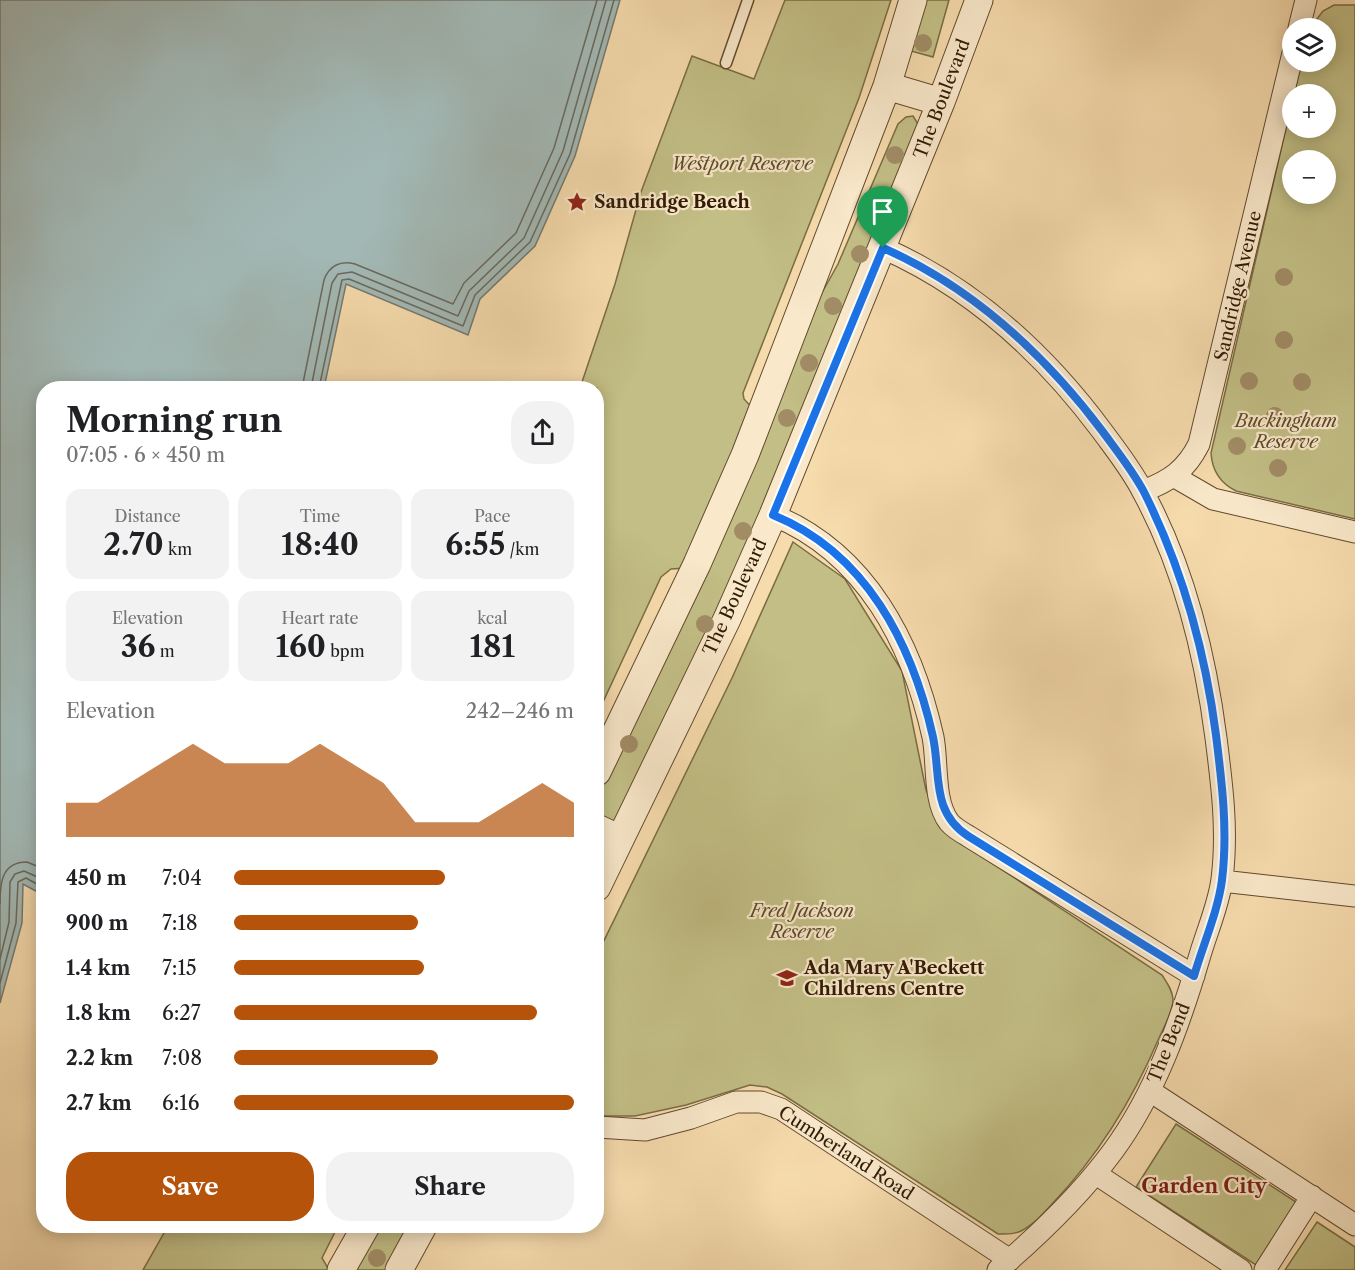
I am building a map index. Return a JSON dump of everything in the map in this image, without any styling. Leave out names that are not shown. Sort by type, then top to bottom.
[{"type":"street","points":[[604,758],[698,564],[745,455],[887,86],[913,0]]},
{"type":"street","name":"The Boulevard","points":[[604,856],[609,833],[727,619],[773,515],[883,248],[979,0]]},
{"type":"street","points":[[1302,18],[1306,0]]},
{"type":"street","name":"Sandridge Avenue","points":[[1143,491],[1175,477],[1194,454],[1204,430],[1289,72]]},
{"type":"street","points":[[887,86],[941,102]]},
{"type":"street","name":"The Bend","points":[[883,248],[921,265],[944,279],[1024,344],[1082,405],[1143,491],[1179,571],[1209,681],[1225,803],[1222,881],[1194,976],[1150,1091],[1126,1133],[1096,1174],[1040,1233],[1004,1265]]},
{"type":"street","points":[[1175,477],[1213,499],[1355,532]]},
{"type":"street","points":[[773,515],[802,527],[835,552],[863,583],[893,627],[905,649],[924,698],[936,756],[942,802],[949,821],[968,836],[1194,976]]},
{"type":"street","points":[[1222,881],[1355,896]]},
{"type":"street","points":[[1150,1091],[1355,1225]]},
{"type":"street","name":"Cumberland Road","points":[[604,1128],[645,1130],[691,1118],[736,1102],[761,1102],[781,1109],[1004,1265]]},
{"type":"street","points":[[1096,1174],[1241,1270]]},
{"type":"street","points":[[1265,1270],[1312,1196]]},
{"type":"street","points":[[341,1270],[362,1233]]},
{"type":"street","points":[[399,1270],[419,1233]]},
{"type":"lane","points":[[726,63],[748,0]]},
{"type":"green space","name":"Westport Reserve","points":[[785,0],[891,0],[859,98],[743,393],[744,399],[755,411],[687,568],[671,569],[661,577],[604,700],[604,381],[582,381],[615,284],[641,192],[692,56],[754,79]]},
{"type":"green space","points":[[924,0],[949,0],[933,57],[911,51]]},
{"type":"green space","name":"Buckingham Reserve","points":[[1334,5],[1355,5],[1355,519],[1236,491],[1218,476],[1211,453],[1284,138],[1336,138],[1336,84],[1296,84],[1299,72],[1336,72],[1336,18],[1318,18],[1323,11]]},
{"type":"green space","points":[[913,116],[918,124],[790,458],[614,822],[604,819],[604,777],[692,592],[804,325],[838,264],[898,124],[906,117]]},
{"type":"green space","name":"Fred Jackson Reserve","points":[[793,542],[845,579],[902,671],[926,790],[945,832],[1162,975],[1169,986],[1173,999],[1172,1009],[1126,1105],[1084,1167],[1038,1219],[1025,1229],[1009,1234],[998,1234],[782,1094],[767,1087],[750,1085],[686,1105],[635,1116],[604,1116],[604,941],[732,678]]},
{"type":"green space","points":[[1176,1124],[1296,1202],[1256,1265],[1136,1187]]},
{"type":"green space","points":[[1317,1222],[1355,1247],[1355,1270],[1285,1270]]},
{"type":"green space","points":[[164,1233],[334,1233],[322,1258],[329,1270],[143,1270]]},
{"type":"green space","points":[[371,1233],[413,1233],[392,1270],[350,1270]]},
{"type":"water","points":[[0,0],[620,0],[575,156],[535,246],[480,299],[468,335],[346,284],[325,381],[36,381],[36,891],[23,884],[22,923],[0,1003]]},
{"type":"place","name":"Sandridge Beach","points":[[577,202]]},
{"type":"place","name":"Ada Mary A'Beckett Childrens Centre","points":[[787,978]]},
{"type":"district","name":"Garden City","points":[[1204,1186]]},
{"type":"route","points":[[883,248],[921,265],[966,294],[1047,365],[1111,443],[1143,491],[1179,571],[1209,681],[1225,803],[1222,881],[1194,976],[968,836],[949,821],[940,793],[936,756],[924,698],[905,649],[893,627],[863,583],[835,552],[802,527],[773,515],[883,248]]}]
